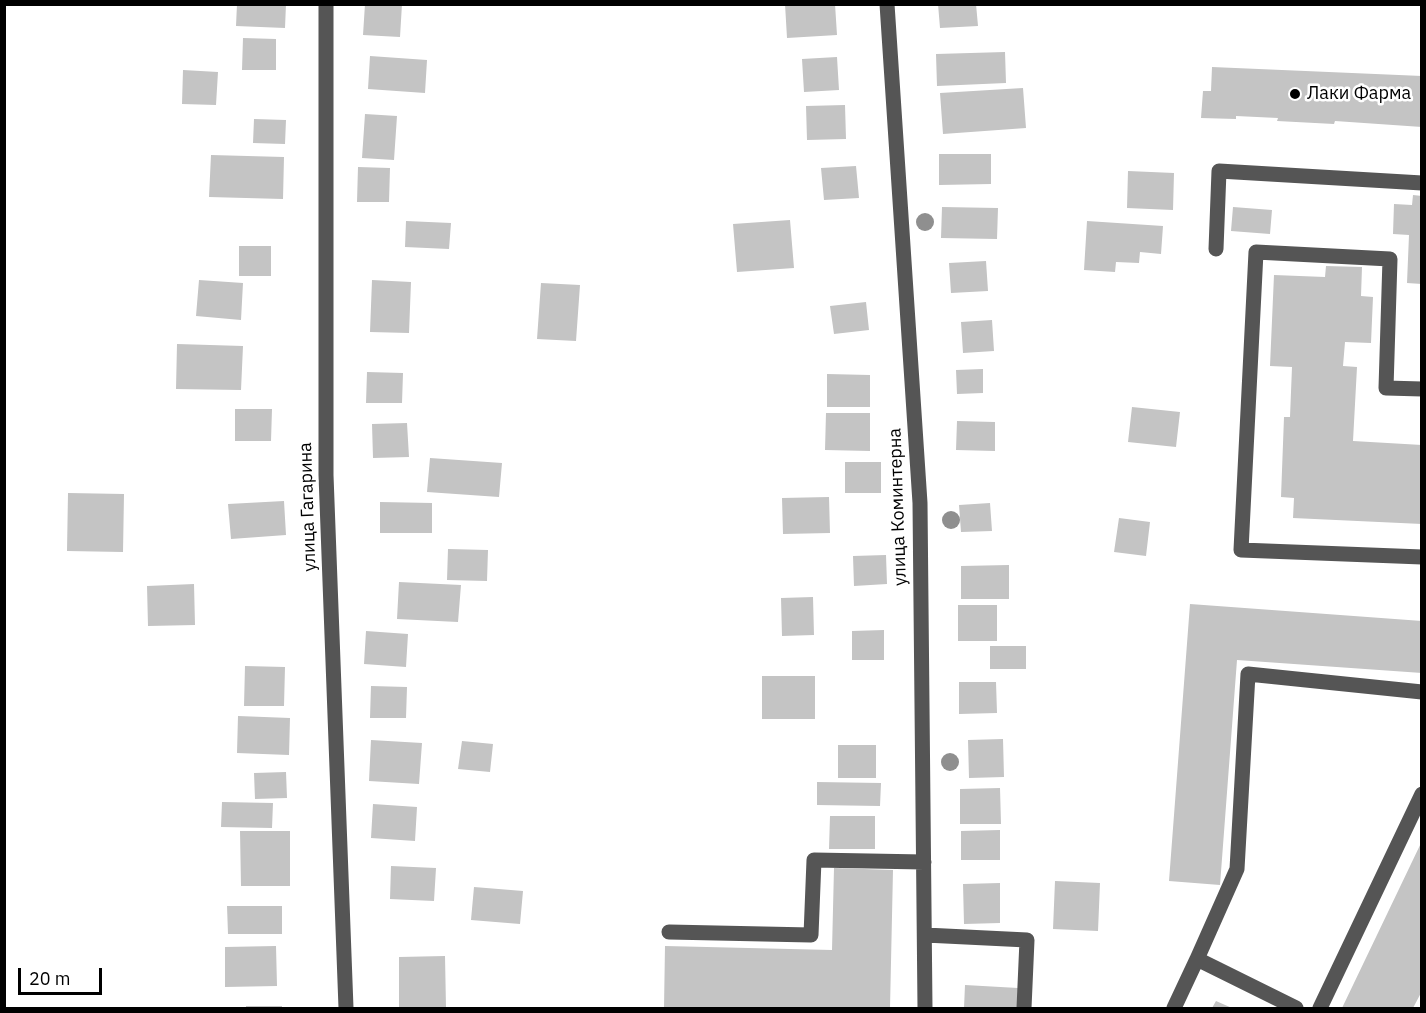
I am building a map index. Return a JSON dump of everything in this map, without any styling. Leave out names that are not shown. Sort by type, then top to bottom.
[{"type":"street","name":"улица Гагарина","points":[[326,4],[326,475],[346,1008]]},
{"type":"street","name":"улица Коминтерна","points":[[886,4],[920,503],[925,1008]]},
{"type":"street","points":[[1216,249],[1219,171],[1422,183]]},
{"type":"street","points":[[1422,389],[1386,388],[1390,259],[1256,252],[1241,550],[1422,557]]},
{"type":"street","points":[[1174,1008],[1237,870],[1248,674],[1422,692]]},
{"type":"street","points":[[1320,1008],[1422,794]]},
{"type":"street","points":[[669,932],[811,934],[814,860],[924,862]]},
{"type":"street","points":[[925,935],[1027,940],[1024,1008]]},
{"type":"street","points":[[1197,959],[1296,1008]]},
{"type":"building","points":[[237,4],[286,4],[285,28],[236,26]]},
{"type":"building","points":[[365,4],[402,4],[400,37],[363,35]]},
{"type":"building","points":[[785,4],[835,4],[837,35],[787,38]]},
{"type":"building","points":[[938,4],[976,4],[978,26],[940,28]]},
{"type":"building","points":[[243,38],[276,39],[276,70],[242,70]]},
{"type":"building","points":[[1005,52],[1006,83],[937,86],[936,54]]},
{"type":"building","points":[[370,56],[427,60],[425,93],[368,89]]},
{"type":"building","points":[[837,57],[839,90],[804,92],[802,59]]},
{"type":"building","points":[[1212,67],[1422,76],[1422,127],[1335,121],[1334,124],[1277,121],[1278,118],[1236,116],[1236,119],[1201,118],[1203,91],[1211,91]]},
{"type":"building","points":[[183,70],[218,72],[216,105],[182,104]]},
{"type":"building","points":[[1023,88],[1026,128],[943,134],[940,93]]},
{"type":"building","points":[[845,105],[846,139],[807,140],[806,106]]},
{"type":"building","points":[[365,114],[397,116],[394,160],[362,158]]},
{"type":"building","points":[[254,119],[286,120],[285,144],[253,143]]},
{"type":"building","points":[[939,154],[991,154],[991,184],[939,185]]},
{"type":"building","points":[[211,155],[284,157],[283,199],[209,197]]},
{"type":"building","points":[[856,166],[859,198],[824,200],[821,168]]},
{"type":"building","points":[[358,167],[390,168],[389,202],[357,202]]},
{"type":"building","points":[[1128,171],[1174,173],[1173,210],[1127,208]]},
{"type":"building","points":[[1413,195],[1422,196],[1422,284],[1407,283],[1409,235],[1393,234],[1394,204],[1412,205]]},
{"type":"building","points":[[942,207],[998,208],[997,239],[941,238]]},
{"type":"building","points":[[1233,207],[1272,210],[1270,234],[1231,231]]},
{"type":"building","points":[[790,220],[794,268],[737,272],[733,224]]},
{"type":"building","points":[[406,221],[451,223],[449,249],[405,247]]},
{"type":"building","points":[[1087,221],[1163,226],[1161,254],[1140,252],[1139,263],[1116,262],[1115,272],[1084,270]]},
{"type":"building","points":[[239,246],[271,246],[271,276],[239,276]]},
{"type":"building","points":[[986,261],[988,291],[951,293],[949,263]]},
{"type":"building","points":[[1326,266],[1362,267],[1361,296],[1373,297],[1371,343],[1345,342],[1343,366],[1357,367],[1353,441],[1422,445],[1422,524],[1293,518],[1294,498],[1281,497],[1284,417],[1290,417],[1292,367],[1270,366],[1274,275],[1325,277]]},
{"type":"building","points":[[199,280],[243,283],[241,320],[196,316]]},
{"type":"building","points":[[372,280],[411,282],[409,333],[370,332]]},
{"type":"building","points":[[541,283],[580,285],[576,341],[537,339]]},
{"type":"building","points":[[866,302],[869,330],[834,334],[830,306]]},
{"type":"building","points":[[992,320],[994,351],[963,353],[961,322]]},
{"type":"building","points":[[177,344],[243,346],[241,390],[176,389]]},
{"type":"building","points":[[983,369],[983,393],[957,394],[956,370]]},
{"type":"building","points":[[367,372],[403,373],[402,403],[366,403]]},
{"type":"building","points":[[827,374],[870,375],[870,407],[827,407]]},
{"type":"building","points":[[1132,407],[1180,412],[1176,447],[1128,442]]},
{"type":"building","points":[[235,409],[272,409],[271,441],[235,441]]},
{"type":"building","points":[[826,413],[870,413],[870,451],[825,450]]},
{"type":"building","points":[[957,421],[995,422],[995,451],[956,450]]},
{"type":"building","points":[[407,423],[409,457],[373,458],[372,424]]},
{"type":"building","points":[[430,458],[502,463],[499,497],[427,492]]},
{"type":"building","points":[[845,462],[881,462],[881,493],[845,493]]},
{"type":"building","points":[[68,493],[124,494],[123,552],[67,551]]},
{"type":"building","points":[[829,497],[830,533],[783,534],[782,498]]},
{"type":"building","points":[[284,501],[286,535],[231,539],[228,504]]},
{"type":"building","points":[[380,502],[432,503],[432,533],[380,533]]},
{"type":"building","points":[[990,503],[992,531],[961,532],[959,505]]},
{"type":"building","points":[[1119,518],[1150,522],[1146,556],[1114,552]]},
{"type":"building","points":[[448,549],[488,550],[487,581],[447,580]]},
{"type":"building","points":[[886,555],[887,584],[854,586],[853,556]]},
{"type":"building","points":[[1009,565],[1009,599],[961,599],[961,566]]},
{"type":"building","points":[[399,582],[461,585],[458,622],[397,619]]},
{"type":"building","points":[[194,584],[195,625],[148,626],[147,586]]},
{"type":"building","points":[[813,597],[814,635],[782,636],[781,598]]},
{"type":"building","points":[[1190,604],[1422,621],[1422,673],[1237,660],[1220,885],[1169,881]]},
{"type":"building","points":[[958,605],[997,605],[997,641],[958,641]]},
{"type":"building","points":[[884,630],[884,660],[852,660],[852,631]]},
{"type":"building","points":[[366,631],[408,634],[406,667],[364,664]]},
{"type":"building","points":[[990,646],[1026,646],[1026,669],[990,669]]},
{"type":"building","points":[[245,666],[285,667],[284,706],[244,706]]},
{"type":"building","points":[[762,676],[815,676],[815,719],[762,719]]},
{"type":"building","points":[[959,682],[996,682],[997,713],[959,714]]},
{"type":"building","points":[[371,686],[407,687],[406,718],[370,718]]},
{"type":"building","points":[[238,716],[290,718],[289,755],[237,753]]},
{"type":"building","points":[[1003,739],[1004,777],[969,778],[968,740]]},
{"type":"building","points":[[371,740],[422,743],[419,784],[369,781]]},
{"type":"building","points":[[462,741],[493,744],[490,772],[458,769]]},
{"type":"building","points":[[838,745],[876,745],[876,778],[838,778]]},
{"type":"building","points":[[286,772],[287,798],[255,799],[254,773]]},
{"type":"building","points":[[817,782],[881,783],[880,806],[817,805]]},
{"type":"building","points":[[1000,788],[1001,824],[960,824],[960,789]]},
{"type":"building","points":[[222,802],[273,803],[272,828],[221,827]]},
{"type":"building","points":[[373,804],[417,807],[415,841],[371,838]]},
{"type":"building","points":[[830,816],[875,816],[875,849],[829,849]]},
{"type":"building","points":[[1000,830],[1000,860],[961,860],[961,831]]},
{"type":"building","points":[[240,831],[290,831],[290,886],[241,886]]},
{"type":"building","points":[[1422,841],[1422,991],[1413,1008],[1342,1008]]},
{"type":"building","points":[[391,866],[436,868],[434,901],[390,899]]},
{"type":"building","points":[[834,868],[893,870],[890,1008],[664,1008],[665,946],[832,950]]},
{"type":"building","points":[[1055,881],[1100,883],[1098,931],[1053,929]]},
{"type":"building","points":[[1000,883],[1000,923],[964,924],[963,884]]},
{"type":"building","points":[[474,887],[523,891],[520,924],[471,920]]},
{"type":"building","points":[[227,906],[282,906],[282,934],[228,934]]},
{"type":"building","points":[[276,946],[277,986],[225,987],[225,947]]},
{"type":"building","points":[[445,956],[446,1008],[399,1008],[399,957]]},
{"type":"building","points":[[965,985],[1018,988],[1017,1008],[964,1008]]},
{"type":"building","points":[[1216,1001],[1232,1008],[1212,1008]]},
{"type":"building","points":[[246,1006],[282,1006],[282,1008],[246,1008]]},
{"type":"place","name":"Лаки Фарма","points":[[1295,94]]}]
